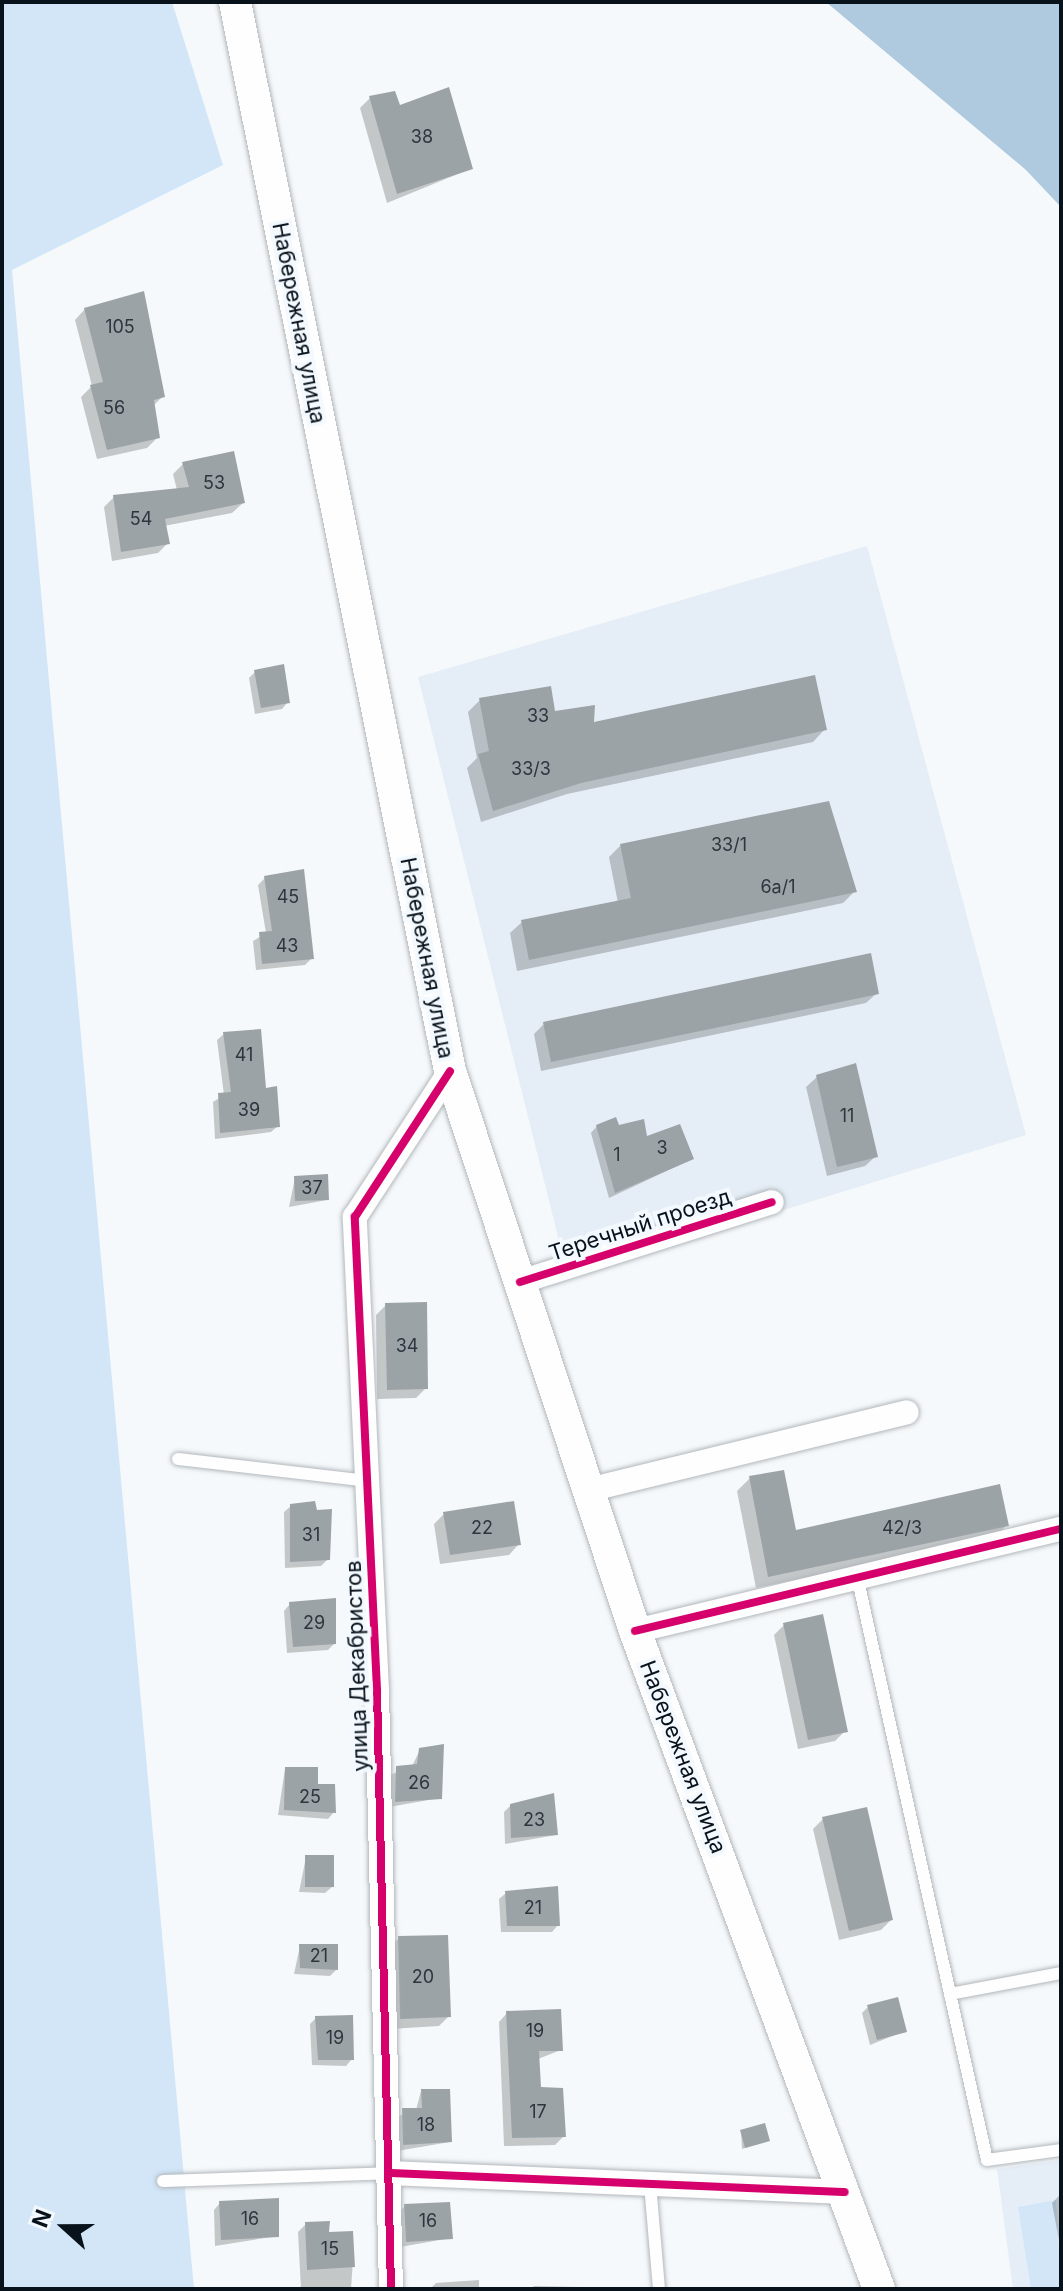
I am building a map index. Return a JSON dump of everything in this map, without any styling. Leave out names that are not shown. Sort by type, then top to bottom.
[{"type":"main road","name":"Набережная улица","points":[[235,2],[450,1071],[635,1631],[879,2289]]},
{"type":"street","name":"улица Декабристов","points":[[391,2289],[368,1481],[355,1217],[450,1071]]},
{"type":"street","name":"Теречный проезд","points":[[520,1282],[772,1202]]},
{"type":"street","points":[[588,1490],[907,1412]]},
{"type":"street","points":[[635,1631],[856,1573],[1061,1529]]},
{"type":"street","points":[[389,2173],[845,2192]]},
{"type":"lane","points":[[178,1459],[368,1481]]},
{"type":"lane","points":[[856,1573],[987,2160],[1061,2150]]},
{"type":"lane","points":[[950,1994],[1061,1973]]},
{"type":"lane","points":[[163,2181],[389,2173]]},
{"type":"lane","points":[[650,2184],[659,2289]]},
{"type":"shaded area","points":[[2,2],[172,2],[223,165],[12,270],[194,2289],[2,2289]]},
{"type":"shaded area","points":[[826,2],[1061,2],[1061,207],[1026,170]]},
{"type":"shaded area","points":[[867,546],[1026,1135],[568,1277],[418,677]]},
{"type":"shaded area","points":[[1061,2160],[1061,2289],[1013,2289],[997,2169]]},
{"type":"shaded area","points":[[1056,2200],[1061,2289],[1031,2289],[1018,2207]]},
{"type":"building","points":[[449,87],[473,169],[397,194],[369,96],[395,91],[400,105]]},
{"type":"building","points":[[144,291],[165,397],[154,400],[160,438],[107,450],[90,385],[103,382],[84,308]]},
{"type":"building","points":[[234,451],[245,503],[165,519],[170,544],[121,552],[113,495],[189,487],[182,462]]},
{"type":"building","points":[[284,664],[290,703],[261,708],[254,670]]},
{"type":"building","points":[[815,675],[827,730],[581,783],[493,811],[478,754],[489,751],[479,698],[551,686],[555,711],[595,705],[594,722]]},
{"type":"building","points":[[829,801],[857,892],[529,960],[521,920],[631,898],[620,844]]},
{"type":"building","points":[[304,869],[314,959],[262,964],[259,932],[272,931],[264,876]]},
{"type":"building","points":[[871,953],[879,994],[551,1062],[543,1022]]},
{"type":"building","points":[[261,1029],[266,1088],[277,1086],[280,1127],[220,1133],[218,1093],[231,1092],[223,1032]]},
{"type":"building","points":[[856,1063],[878,1157],[837,1167],[816,1075]]},
{"type":"building","points":[[616,1117],[619,1125],[644,1119],[647,1136],[680,1124],[694,1159],[615,1193],[596,1125]]},
{"type":"building","points":[[328,1174],[329,1200],[295,1201],[294,1176]]},
{"type":"building","points":[[427,1302],[428,1389],[387,1390],[385,1303]]},
{"type":"building","points":[[784,1470],[796,1530],[1000,1484],[1009,1526],[768,1577],[749,1476]]},
{"type":"building","points":[[315,1501],[317,1510],[332,1509],[330,1560],[290,1562],[290,1504]]},
{"type":"building","points":[[514,1501],[521,1545],[450,1555],[443,1512]]},
{"type":"building","points":[[336,1598],[336,1644],[293,1647],[289,1602]]},
{"type":"building","points":[[823,1614],[848,1732],[808,1740],[783,1623]]},
{"type":"building","points":[[444,1744],[442,1799],[395,1802],[396,1766],[417,1764],[419,1748]]},
{"type":"building","points":[[285,1767],[318,1767],[318,1784],[335,1784],[336,1813],[284,1810]]},
{"type":"building","points":[[554,1793],[558,1835],[511,1838],[510,1804]]},
{"type":"building","points":[[867,1807],[893,1920],[849,1931],[822,1817]]},
{"type":"building","points":[[305,1855],[334,1855],[334,1887],[305,1887]]},
{"type":"building","points":[[558,1886],[560,1926],[507,1926],[505,1891]]},
{"type":"building","points":[[448,1935],[451,2017],[400,2019],[398,1936]]},
{"type":"building","points":[[299,1944],[338,1944],[338,1970],[300,1968]]},
{"type":"building","points":[[898,1997],[907,2032],[877,2040],[867,2005]]},
{"type":"building","points":[[561,2009],[563,2051],[539,2051],[541,2087],[563,2088],[566,2137],[512,2138],[506,2011]]},
{"type":"building","points":[[353,2015],[354,2060],[318,2060],[315,2016]]},
{"type":"building","points":[[421,2089],[450,2089],[452,2142],[403,2145],[402,2108],[422,2108]]},
{"type":"building","points":[[765,2123],[770,2141],[745,2148],[740,2130]]},
{"type":"building","points":[[279,2198],[279,2237],[221,2240],[219,2201]]},
{"type":"building","points":[[450,2202],[453,2239],[406,2242],[404,2204]]},
{"type":"building","points":[[330,2221],[329,2232],[353,2231],[355,2267],[307,2270],[305,2222]]},
{"type":"cycle path","points":[[391,2289],[377,1690],[355,1217],[450,1071]]},
{"type":"cycle path","points":[[520,1282],[772,1202]]},
{"type":"cycle path","points":[[635,1631],[1061,1529]]},
{"type":"cycle path","points":[[389,2173],[845,2192]]}]
